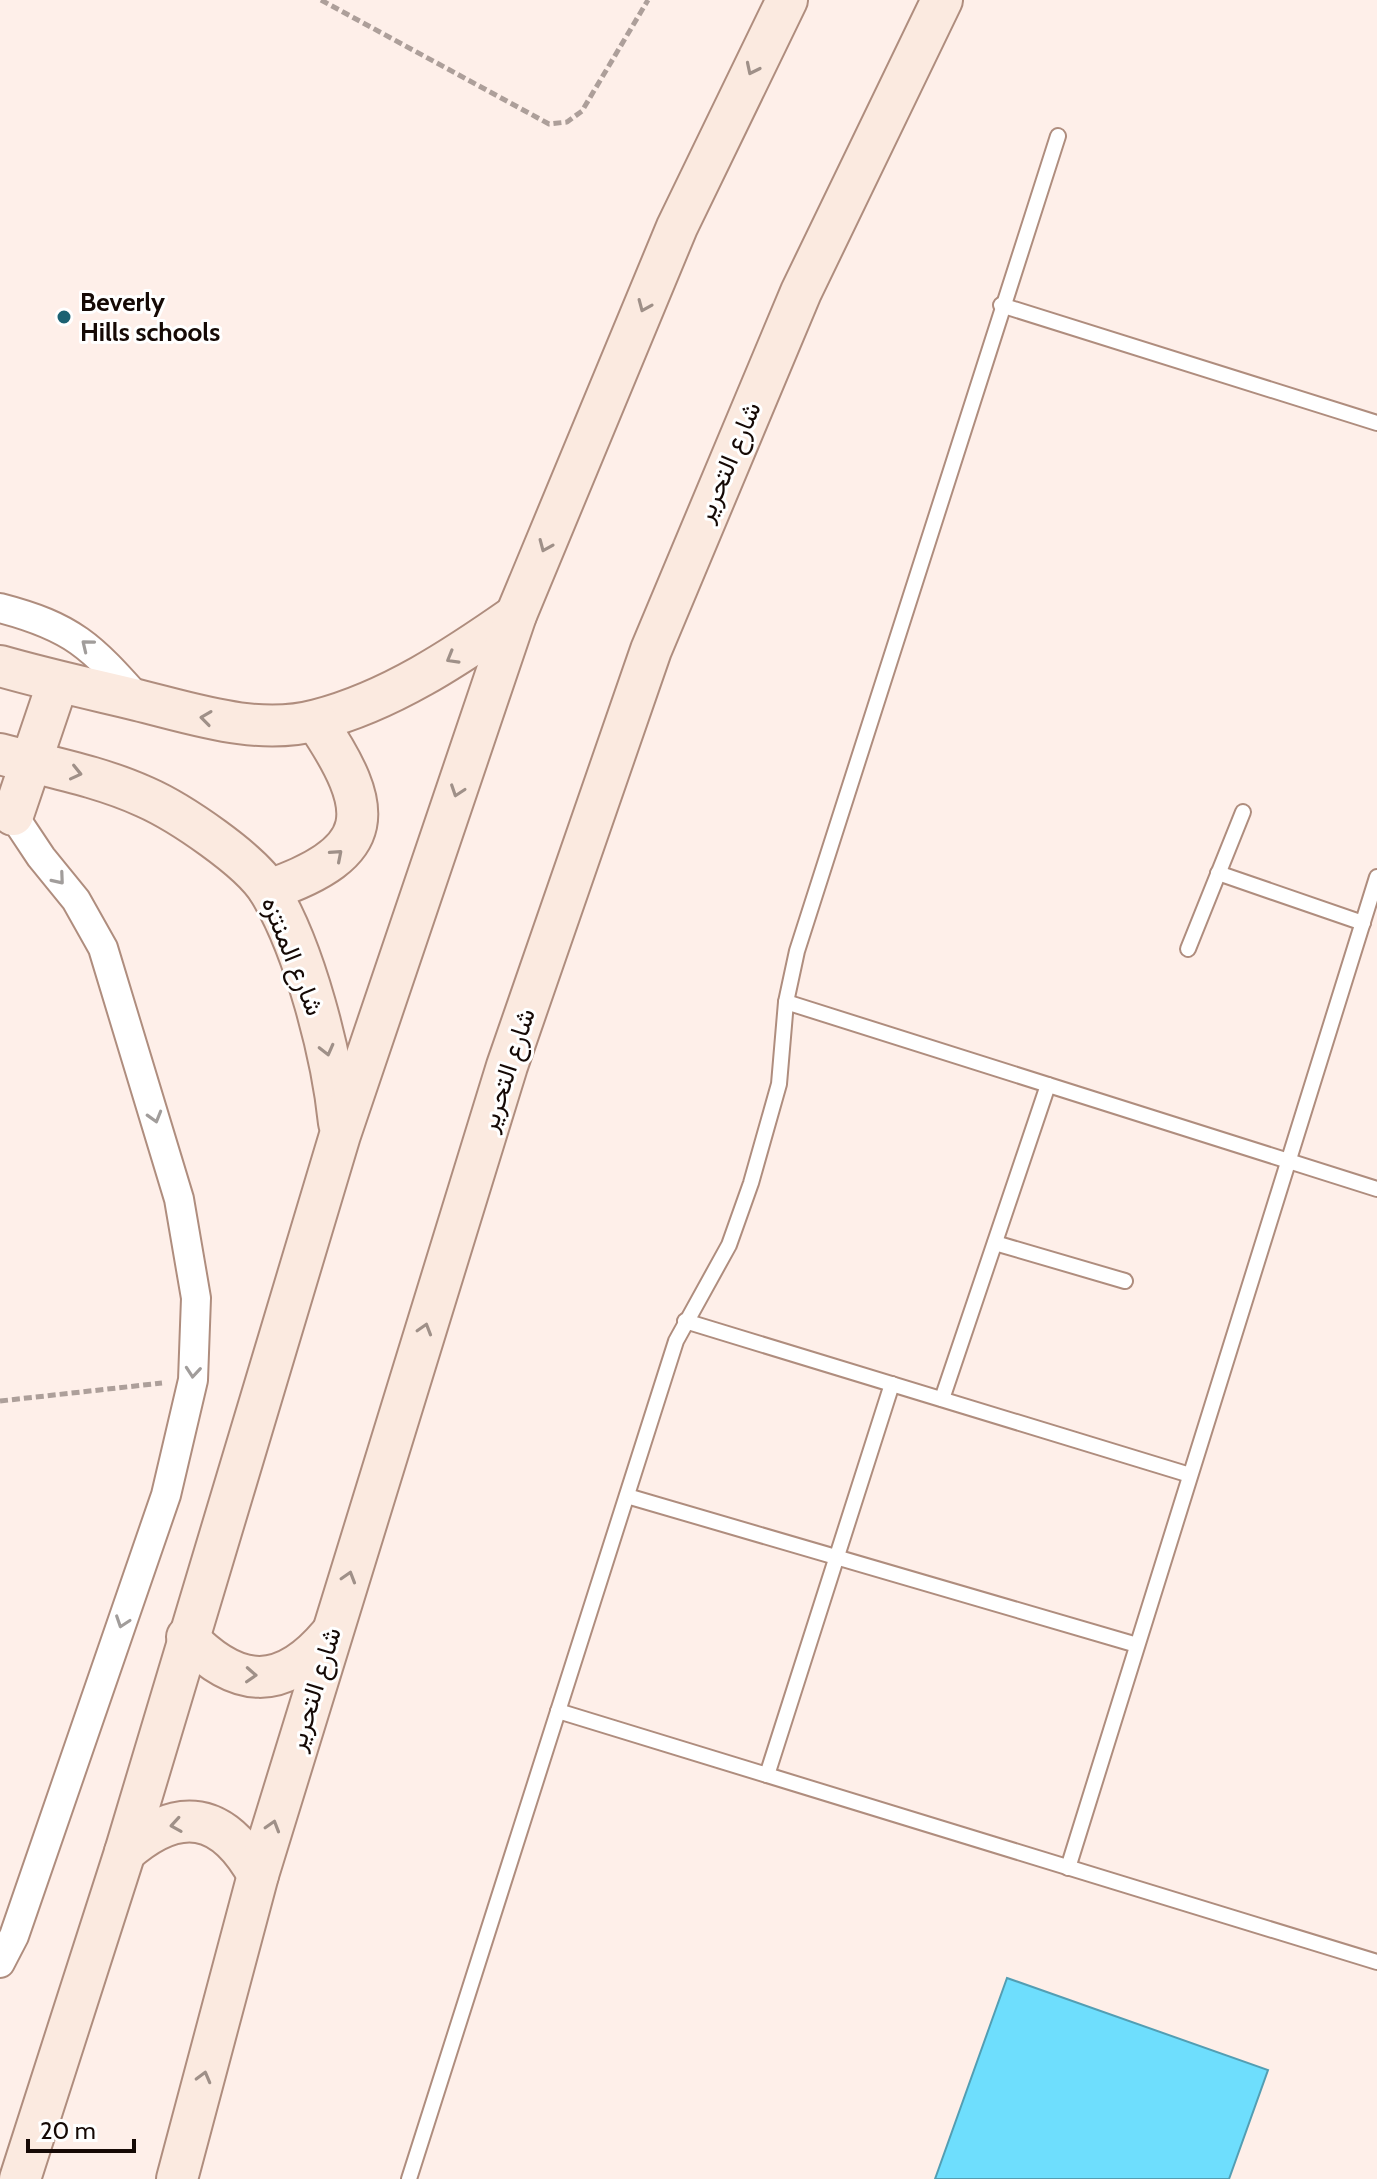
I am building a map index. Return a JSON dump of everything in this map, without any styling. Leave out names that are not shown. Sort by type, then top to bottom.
[{"type":"street","points":[[20,2179],[125,1852],[340,1135],[516,615],[677,227],[787,0]]},
{"type":"street","name":"شارع التحرير","points":[[177,2179],[258,1875],[507,1066],[651,650],[801,292],[942,0]]},
{"type":"street","points":[[0,608],[44,619],[70,631],[96,652],[141,701]]},
{"type":"street","points":[[0,666],[195,716],[256,724],[316,721],[386,693],[455,658],[516,615]]},
{"type":"street","points":[[0,1963],[14,1936],[166,1495],[193,1380],[196,1298],[179,1199],[121,1000],[103,948],[76,900],[7,814],[15,758],[58,682]]},
{"type":"street","points":[[269,890],[313,875],[347,848],[360,805],[344,763],[316,721]]},
{"type":"street","name":"شارع المنتزه","points":[[15,758],[99,778],[147,797],[192,823],[269,890],[318,1016],[334,1080],[340,1135]]},
{"type":"street","points":[[187,1637],[210,1662],[242,1676],[277,1675],[309,1660],[331,1634]]},
{"type":"street","points":[[125,1852],[150,1830],[182,1821],[215,1827],[242,1846],[258,1875]]},
{"type":"lane","points":[[409,2179],[685,1321],[729,1245],[751,1183],[779,1084],[786,1002],[797,951],[1001,305],[1058,136]]},
{"type":"lane","points":[[1001,305],[1377,423]]},
{"type":"lane","points":[[1188,949],[1243,812]]},
{"type":"lane","points":[[1218,873],[1363,923]]},
{"type":"lane","points":[[1068,1868],[1377,877]]},
{"type":"lane","points":[[786,1002],[1377,1189]]},
{"type":"lane","points":[[942,1399],[1048,1085]]},
{"type":"lane","points":[[995,1243],[1125,1281]]},
{"type":"lane","points":[[685,1321],[1190,1475]]},
{"type":"lane","points":[[767,1775],[892,1384]]},
{"type":"lane","points":[[627,1496],[1137,1645]]},
{"type":"lane","points":[[558,1711],[1377,1962]]},
{"type":"path","points":[[321,0],[549,124],[567,122],[582,111],[648,0]]},
{"type":"path","points":[[0,1401],[193,1380]]},
{"type":"water","points":[[1007,1978],[1268,2070],[1229,2179],[935,2179]]},
{"type":"place","name":"Beverly Hills schools","points":[[64,317]]}]
